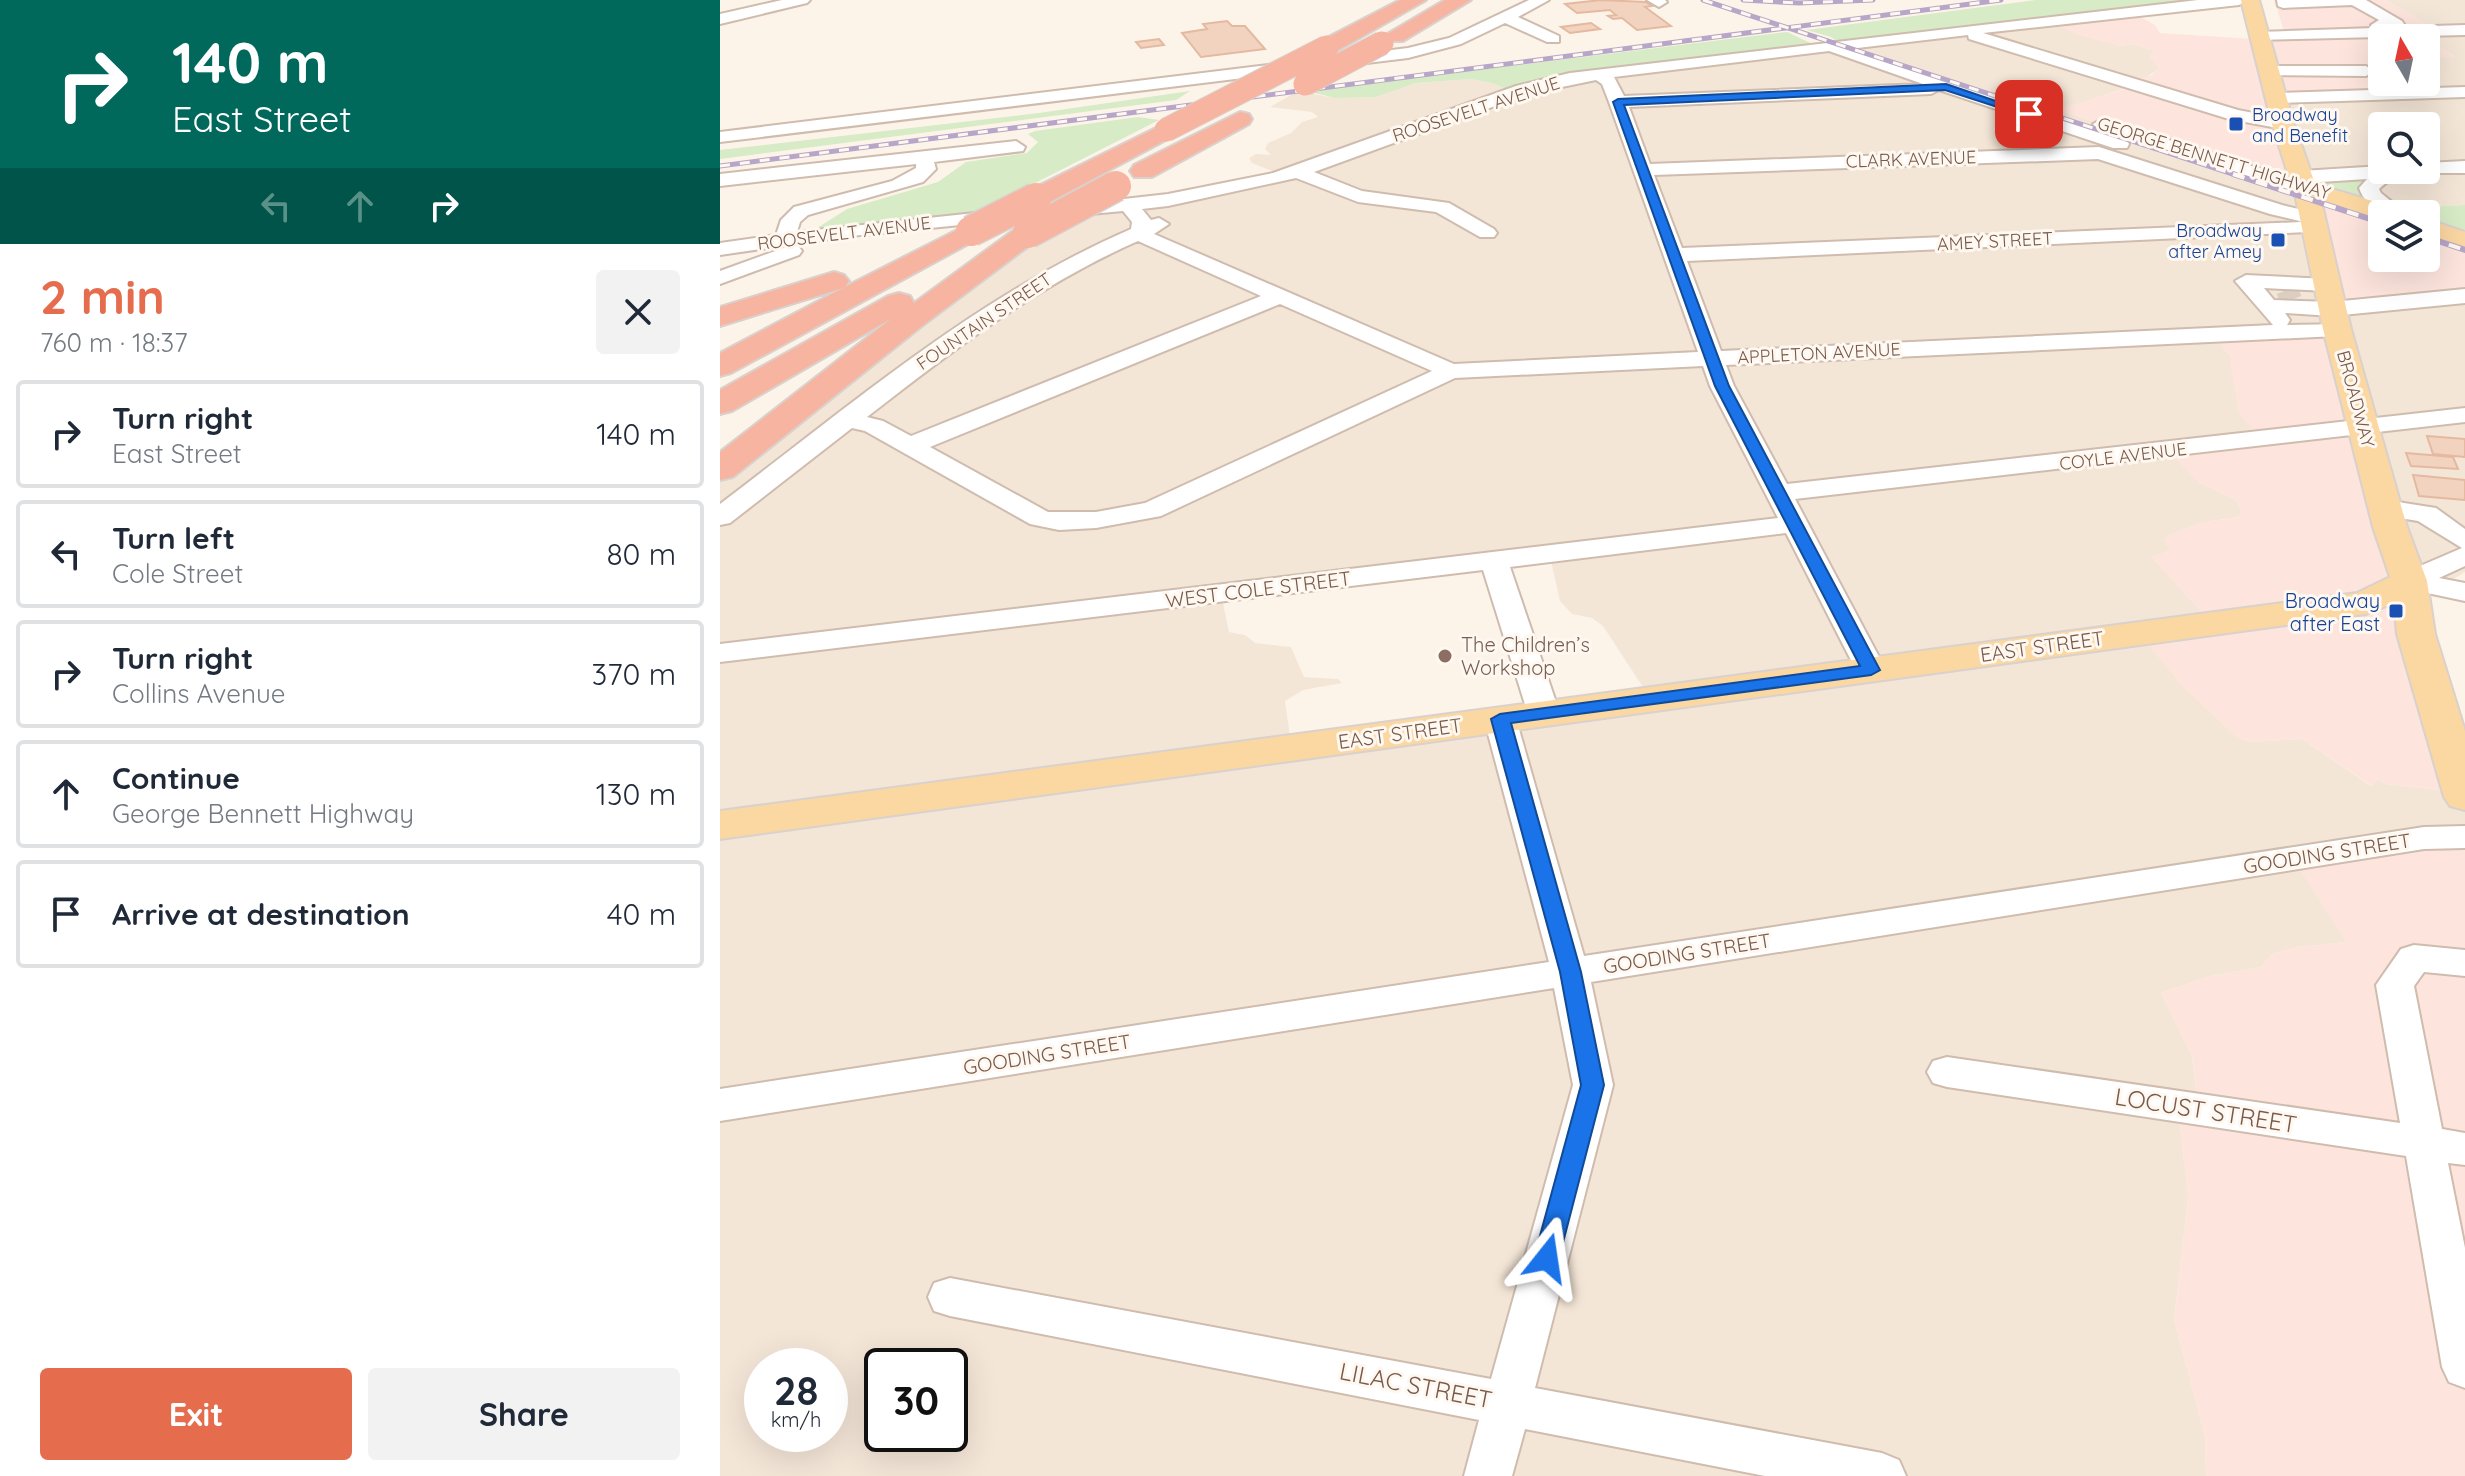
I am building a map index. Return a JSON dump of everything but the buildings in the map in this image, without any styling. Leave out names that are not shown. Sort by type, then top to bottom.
[{"type":"highway","points":[[720,366],[971,231],[1416,0]]},
{"type":"highway","points":[[720,404],[846,330],[1028,233],[1122,195],[1240,119],[1461,0]]},
{"type":"highway","points":[[720,317],[971,231]]},
{"type":"highway","points":[[720,469],[911,319],[1028,233]]},
{"type":"main road","name":"BROADWAY","points":[[2250,0],[2283,124],[2308,202],[2332,308],[2385,508],[2409,581],[2416,634],[2465,797]]},
{"type":"main road","name":"GEORGE BENNETT HIGHWAY","points":[[2308,202],[2346,199],[2368,206]]},
{"type":"main road","name":"GEORGE BENNETT HIGHWAY","points":[[2308,202],[2368,213]]},
{"type":"main road","points":[[2440,232],[2465,240]]},
{"type":"main road","name":"EAST STREET","points":[[720,825],[2366,603],[2409,581]]},
{"type":"street","points":[[720,19],[802,0]]},
{"type":"street","points":[[720,137],[1425,50],[1455,41],[1541,0]]},
{"type":"street","name":"ROOSEVELT AVENUE","points":[[720,249],[1122,195],[1179,198],[1286,175],[1522,90],[1599,74],[2239,0]]},
{"type":"street","points":[[2283,3],[2355,0],[2396,24]]},
{"type":"street","points":[[1505,17],[1553,39]]},
{"type":"street","points":[[2440,31],[2465,30]]},
{"type":"street","points":[[1963,31],[2235,115],[2283,124]]},
{"type":"street","points":[[2297,44],[2368,34]]},
{"type":"street","points":[[2260,37],[2361,42]]},
{"type":"street","name":"GEORGE BENNETT HIGHWAY","points":[[1855,43],[2308,202]]},
{"type":"street","name":"GEORGE BENNETT HIGHWAY","points":[[1827,46],[2269,192],[2308,202]]},
{"type":"street","points":[[1229,54],[1243,74]]},
{"type":"street","points":[[2270,71],[2366,71]]},
{"type":"street","points":[[1599,74],[1609,81],[1645,170],[1722,386],[1871,670]]},
{"type":"street","points":[[1618,102],[1946,87]]},
{"type":"street","points":[[2278,98],[2303,100],[2465,92]]},
{"type":"street","points":[[720,180],[1016,147]]},
{"type":"street","name":"CLARK AVENUE","points":[[1645,170],[2099,153],[2277,210],[2308,202]]},
{"type":"street","points":[[785,238],[791,220],[801,211],[908,182],[926,169],[924,157]]},
{"type":"street","points":[[1286,175],[1358,196],[1442,207],[1487,233]]},
{"type":"street","name":"FOUNTAIN STREET","points":[[720,517],[972,325],[1068,265],[1141,230],[1260,189],[1286,175]]},
{"type":"street","points":[[2308,202],[2368,181]]},
{"type":"street","points":[[2373,184],[2369,188],[2378,200]]},
{"type":"street","points":[[1122,195],[1142,222],[1141,230]]},
{"type":"street","name":"AMEY STREET","points":[[1676,255],[2266,228],[2308,202]]},
{"type":"street","name":"APPLETON AVENUE","points":[[1141,230],[1147,238],[1451,371],[1713,359],[2281,299],[2332,308]]},
{"type":"street","points":[[720,278],[804,246],[822,234]]},
{"type":"street","points":[[912,445],[1283,295]]},
{"type":"street","points":[[2281,299],[2332,308],[2465,296]]},
{"type":"street","points":[[845,419],[874,426],[912,445],[1040,518],[1059,522],[1096,520],[1152,510],[1451,371]]},
{"type":"street","name":"COYLE AVENUE","points":[[1780,493],[2465,415]]},
{"type":"street","points":[[2385,508],[2426,514],[2465,541]]},
{"type":"street","name":"WEST COLE STREET","points":[[720,653],[1796,524]]},
{"type":"street","points":[[2409,581],[2465,556]]},
{"type":"street","points":[[1494,560],[1544,714]]},
{"type":"street","points":[[2409,581],[2465,592]]},
{"type":"street","points":[[1488,1476],[1593,1085],[1570,972],[1500,719]]},
{"type":"street","name":"GOODING STREET","points":[[720,1105],[2424,838],[2465,837]]},
{"type":"street","points":[[2465,963],[2414,958],[2395,985],[2446,1146],[2465,1367]]},
{"type":"street","name":"LOCUST STREET","points":[[1947,1072],[2446,1146]]},
{"type":"street","name":"LILAC STREET","points":[[950,1297],[1882,1476]]},
{"type":"shaded area","points":[[2274,0],[2386,0],[2427,24],[2368,24],[2368,96],[2428,96],[2284,102],[2298,190],[2058,110],[2131,87],[2124,83],[2152,75],[2159,68],[2149,57],[2154,51],[2133,44],[2120,46],[2075,34],[2054,23],[2133,13],[2155,25],[2160,33],[2287,41]]},
{"type":"shaded area","points":[[2386,0],[2465,0],[2465,205],[2440,206],[2440,200],[2373,200],[2319,183],[2306,184],[2284,102],[2440,96],[2440,57],[2454,56],[2440,47],[2440,24],[2426,24]]},
{"type":"shaded area","points":[[2054,23],[2120,46],[2133,44],[2154,51],[2159,69],[2132,86],[2060,110],[2298,190],[2315,233],[2368,257],[2368,272],[2401,272],[2465,301],[2465,572],[2427,595],[2371,451],[2216,339],[2232,358],[2263,442],[2198,482],[2236,500],[2242,512],[2238,517],[2199,523],[2170,549],[2214,627],[2250,742],[2302,739],[2371,786],[2378,779],[2386,784],[2465,793],[2465,843],[2327,864],[2347,942],[2299,947],[2272,954],[2261,967],[2207,977],[2161,993],[2192,1056],[2198,1107],[2179,1116],[2188,1198],[2174,1320],[2205,1436],[2206,1476],[720,1476],[720,471],[1071,213],[1287,177],[1252,163],[1249,158],[1256,154],[1271,155],[1265,149],[1268,143],[1291,133],[1302,122],[1318,117],[1312,112],[1270,107],[1298,91],[1335,98],[1376,97],[1416,83],[1470,79],[1492,83],[1518,94],[1606,75]],"holes":[[[1551,561],[1560,601],[1572,614],[1592,618],[1603,626],[1652,701],[1292,750],[1285,701],[1303,690],[1342,683],[1338,679],[1304,677],[1291,647],[1255,643],[1245,635],[1229,632],[1222,598]]]},
{"type":"shaded area","points":[[2440,47],[2455,57],[2440,58]]},
{"type":"shaded area","points":[[2309,195],[2368,212],[2368,272],[2440,272],[2440,235],[2465,243],[2465,301],[2342,312]]},
{"type":"shaded area","points":[[2333,331],[2465,793],[2386,784],[2378,779],[2372,786],[2302,739],[2250,742],[2238,739],[2179,683],[2147,642],[2214,626],[2151,557],[2170,550],[2164,541],[2168,535],[2199,523],[2238,517],[2242,512],[2236,500],[2198,482],[2174,457],[2178,453],[2263,442],[2239,413],[2230,362],[2232,358],[2215,338]]},
{"type":"shaded area","points":[[2465,843],[2465,1476],[2206,1476],[2205,1436],[2174,1320],[2188,1198],[2179,1116],[2198,1107],[2192,1056],[2161,993],[2207,977],[2261,967],[2272,954],[2299,947],[2346,942],[2300,870]]},
{"type":"green space","points":[[2036,0],[2186,0],[2054,23],[1842,45],[1831,37],[1807,30]]},
{"type":"green space","points":[[1787,32],[1821,48],[1606,75],[1518,94],[1492,83],[1470,79],[1416,83],[1376,97],[1335,98],[1307,91]]},
{"type":"green space","points":[[1190,91],[1176,100],[720,159],[720,150],[1039,113]]},
{"type":"green space","points":[[1138,117],[1159,120],[970,216],[773,244],[814,230],[847,209],[938,182],[966,162],[1027,153],[1038,142],[1028,134],[1035,131]]},
{"type":"green space","points":[[2368,176],[2368,184],[2375,184],[2382,200],[2368,200],[2368,208],[2306,184]]},
{"type":"green space","points":[[2465,205],[2465,243],[2440,235],[2440,206]]},
{"type":"tunnel","points":[[2287,290],[2291,300]]},
{"type":"railway","points":[[1703,0],[1787,28]]},
{"type":"railway","points":[[1743,0],[1799,3],[1873,0]]},
{"type":"railway","points":[[1787,28],[2001,0]]},
{"type":"railway","points":[[720,166],[1787,28]]},
{"type":"railway","points":[[1787,28],[2239,176]]},
{"type":"railway","points":[[2233,174],[2368,218]]},
{"type":"railway","points":[[2440,242],[2465,250]]},
{"type":"place","name":"Broadway and Benefit","points":[[2236,124]]},
{"type":"place","name":"Broadway after Amey","points":[[2278,240]]},
{"type":"place","name":"Broadway after East","points":[[2396,611]]},
{"type":"place","name":"The Children’s Workshop","points":[[1445,656]]},
{"type":"route","points":[[1547,1258],[1593,1085],[1570,972],[1500,719],[1871,670],[1722,386],[1618,102],[1946,87],[2029,114]]}]
